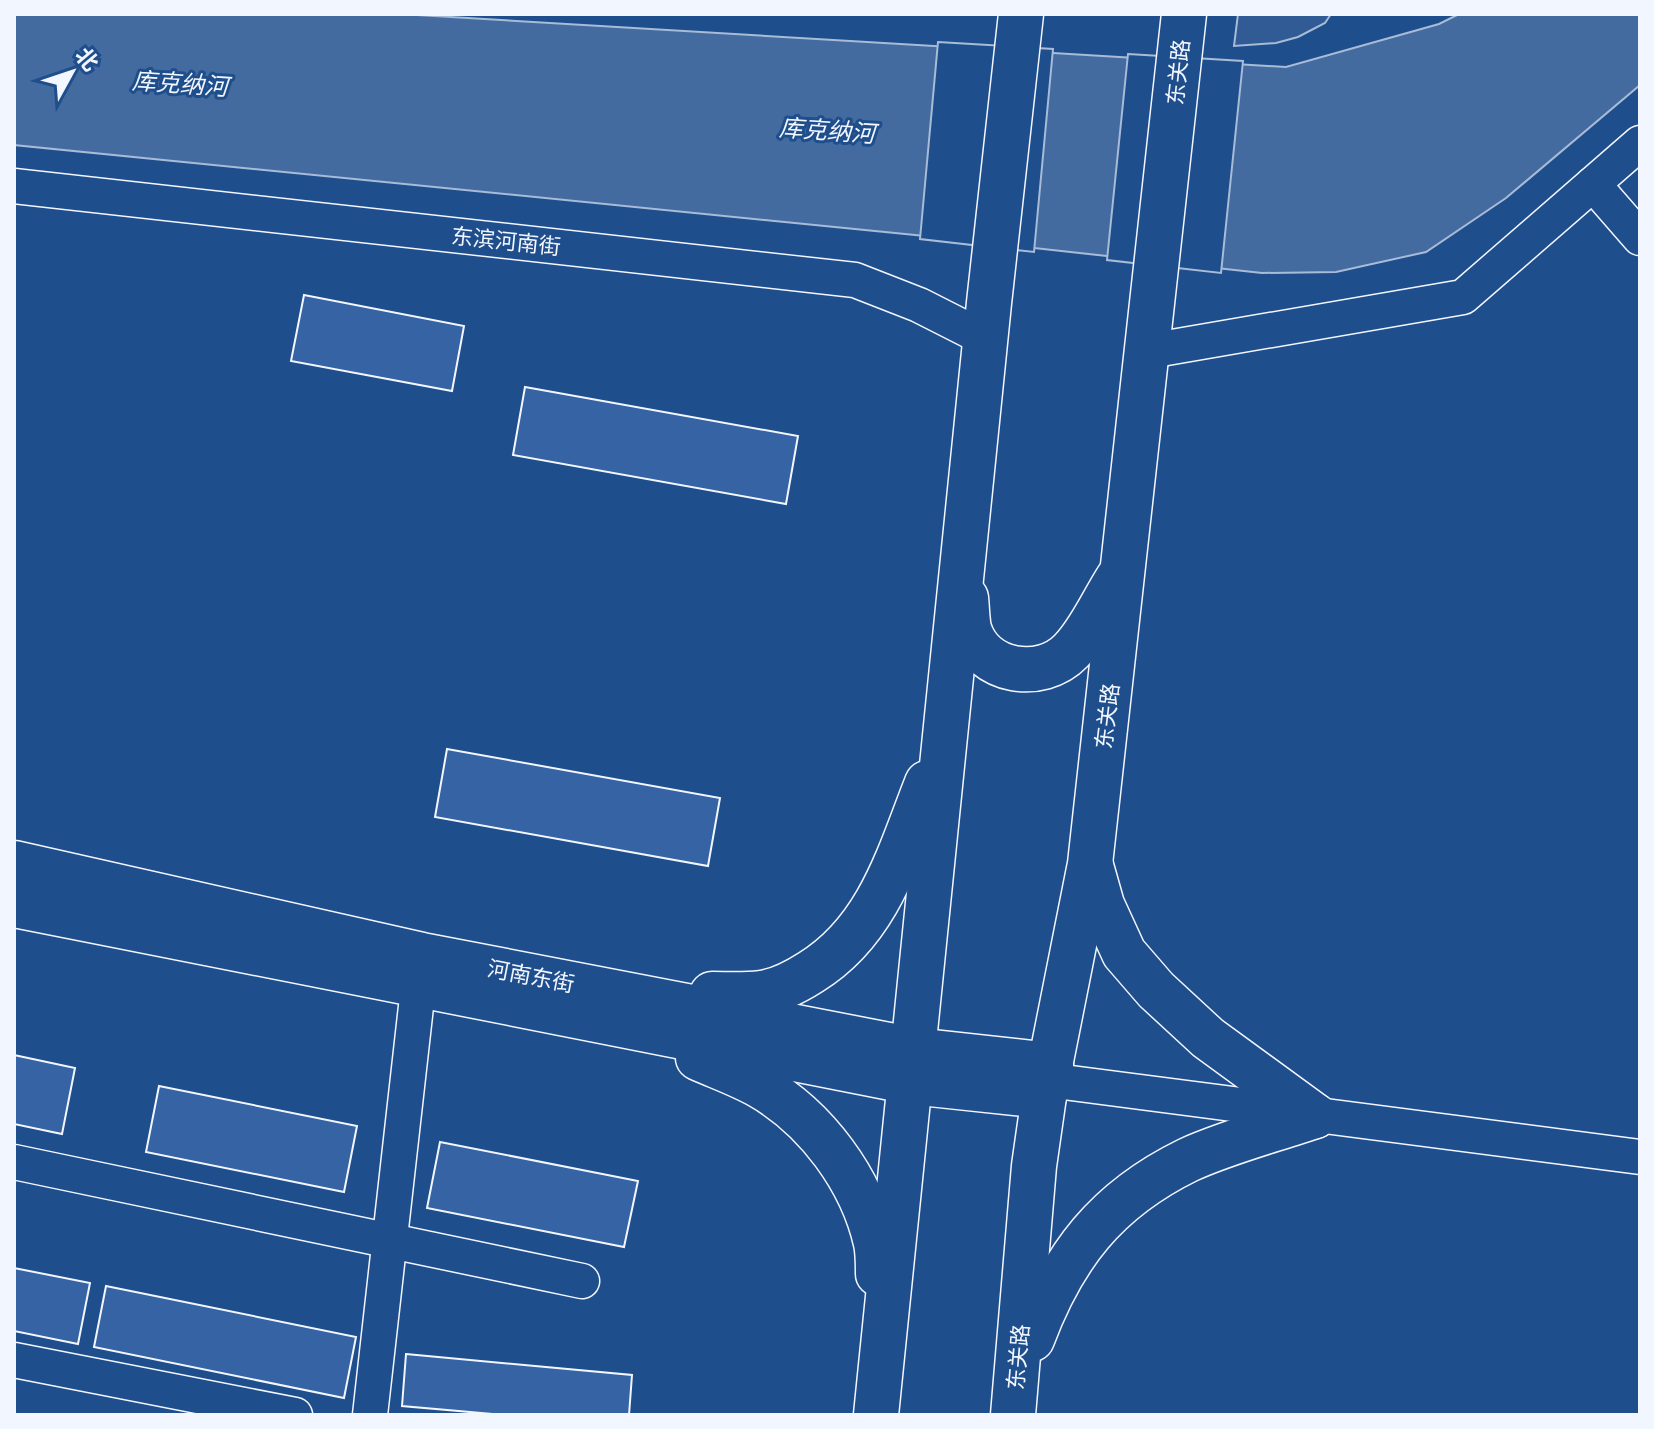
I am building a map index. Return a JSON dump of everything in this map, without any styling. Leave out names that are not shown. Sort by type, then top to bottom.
[{"type":"main road","points":[[876,1415],[1021,14]]},
{"type":"main road","name":"东关路","points":[[1015,1399],[1034,1166],[1090,864],[1184,17]]},
{"type":"main road","points":[[963,567],[969,629],[978,646],[992,659],[1009,668],[1028,670],[1044,668],[1060,661],[1073,649],[1124,568]]},
{"type":"main road","points":[[630,1011],[763,993],[797,981],[834,958],[859,931],[885,891],[946,732]]},
{"type":"main road","name":"河南东街","points":[[14,863],[419,970]]},
{"type":"main road","points":[[1090,864],[1102,905],[1124,953],[1156,990],[1208,1038],[1315,1116]]},
{"type":"main road","name":"河南东街","points":[[14,905],[419,970],[913,1066],[1048,1080]]},
{"type":"main road","points":[[630,1011],[761,1086],[805,1120],[837,1158],[860,1198],[876,1243],[884,1338]]},
{"type":"main road","points":[[1015,1399],[1044,1309],[1068,1262],[1101,1221],[1137,1190],[1189,1160],[1315,1116]]},
{"type":"street","points":[[1149,351],[1463,297],[1640,143]]},
{"type":"street","points":[[1593,184],[1640,238]]},
{"type":"street","name":"东滨河南街","points":[[14,186],[855,280],[919,305],[987,321]]},
{"type":"street","points":[[370,1415],[419,970]]},
{"type":"street","points":[[1048,1080],[1640,1157]]},
{"type":"street","points":[[14,1162],[582,1281]]},
{"type":"street","points":[[14,1360],[295,1415]]},
{"type":"shaded area","points":[[1238,14],[1331,14],[1325,23],[1298,37],[1276,43],[1234,46]]},
{"type":"water","name":"库克纳河","points":[[14,14],[400,14],[1286,67],[1439,24],[1459,14],[1640,14],[1640,85],[1506,198],[1426,252],[1336,272],[1262,273],[14,145]]},
{"type":"pier","points":[[938,42],[1053,49],[1034,252],[920,239]]},
{"type":"pier","points":[[1128,54],[1243,61],[1221,273],[1107,260]]},
{"type":"building","points":[[304,295],[464,326],[452,391],[291,361]]},
{"type":"building","points":[[525,387],[798,436],[786,504],[513,455]]},
{"type":"building","points":[[447,749],[720,798],[708,866],[435,817]]},
{"type":"building","points":[[14,1055],[75,1068],[62,1134],[14,1124]]},
{"type":"building","points":[[159,1086],[357,1126],[344,1192],[146,1152]]},
{"type":"building","points":[[440,1142],[638,1181],[624,1247],[427,1208]]},
{"type":"building","points":[[14,1268],[90,1283],[78,1344],[14,1331]]},
{"type":"building","points":[[106,1286],[356,1337],[344,1398],[94,1347]]},
{"type":"building","points":[[406,1354],[632,1375],[629,1415],[504,1415],[402,1406]]}]
